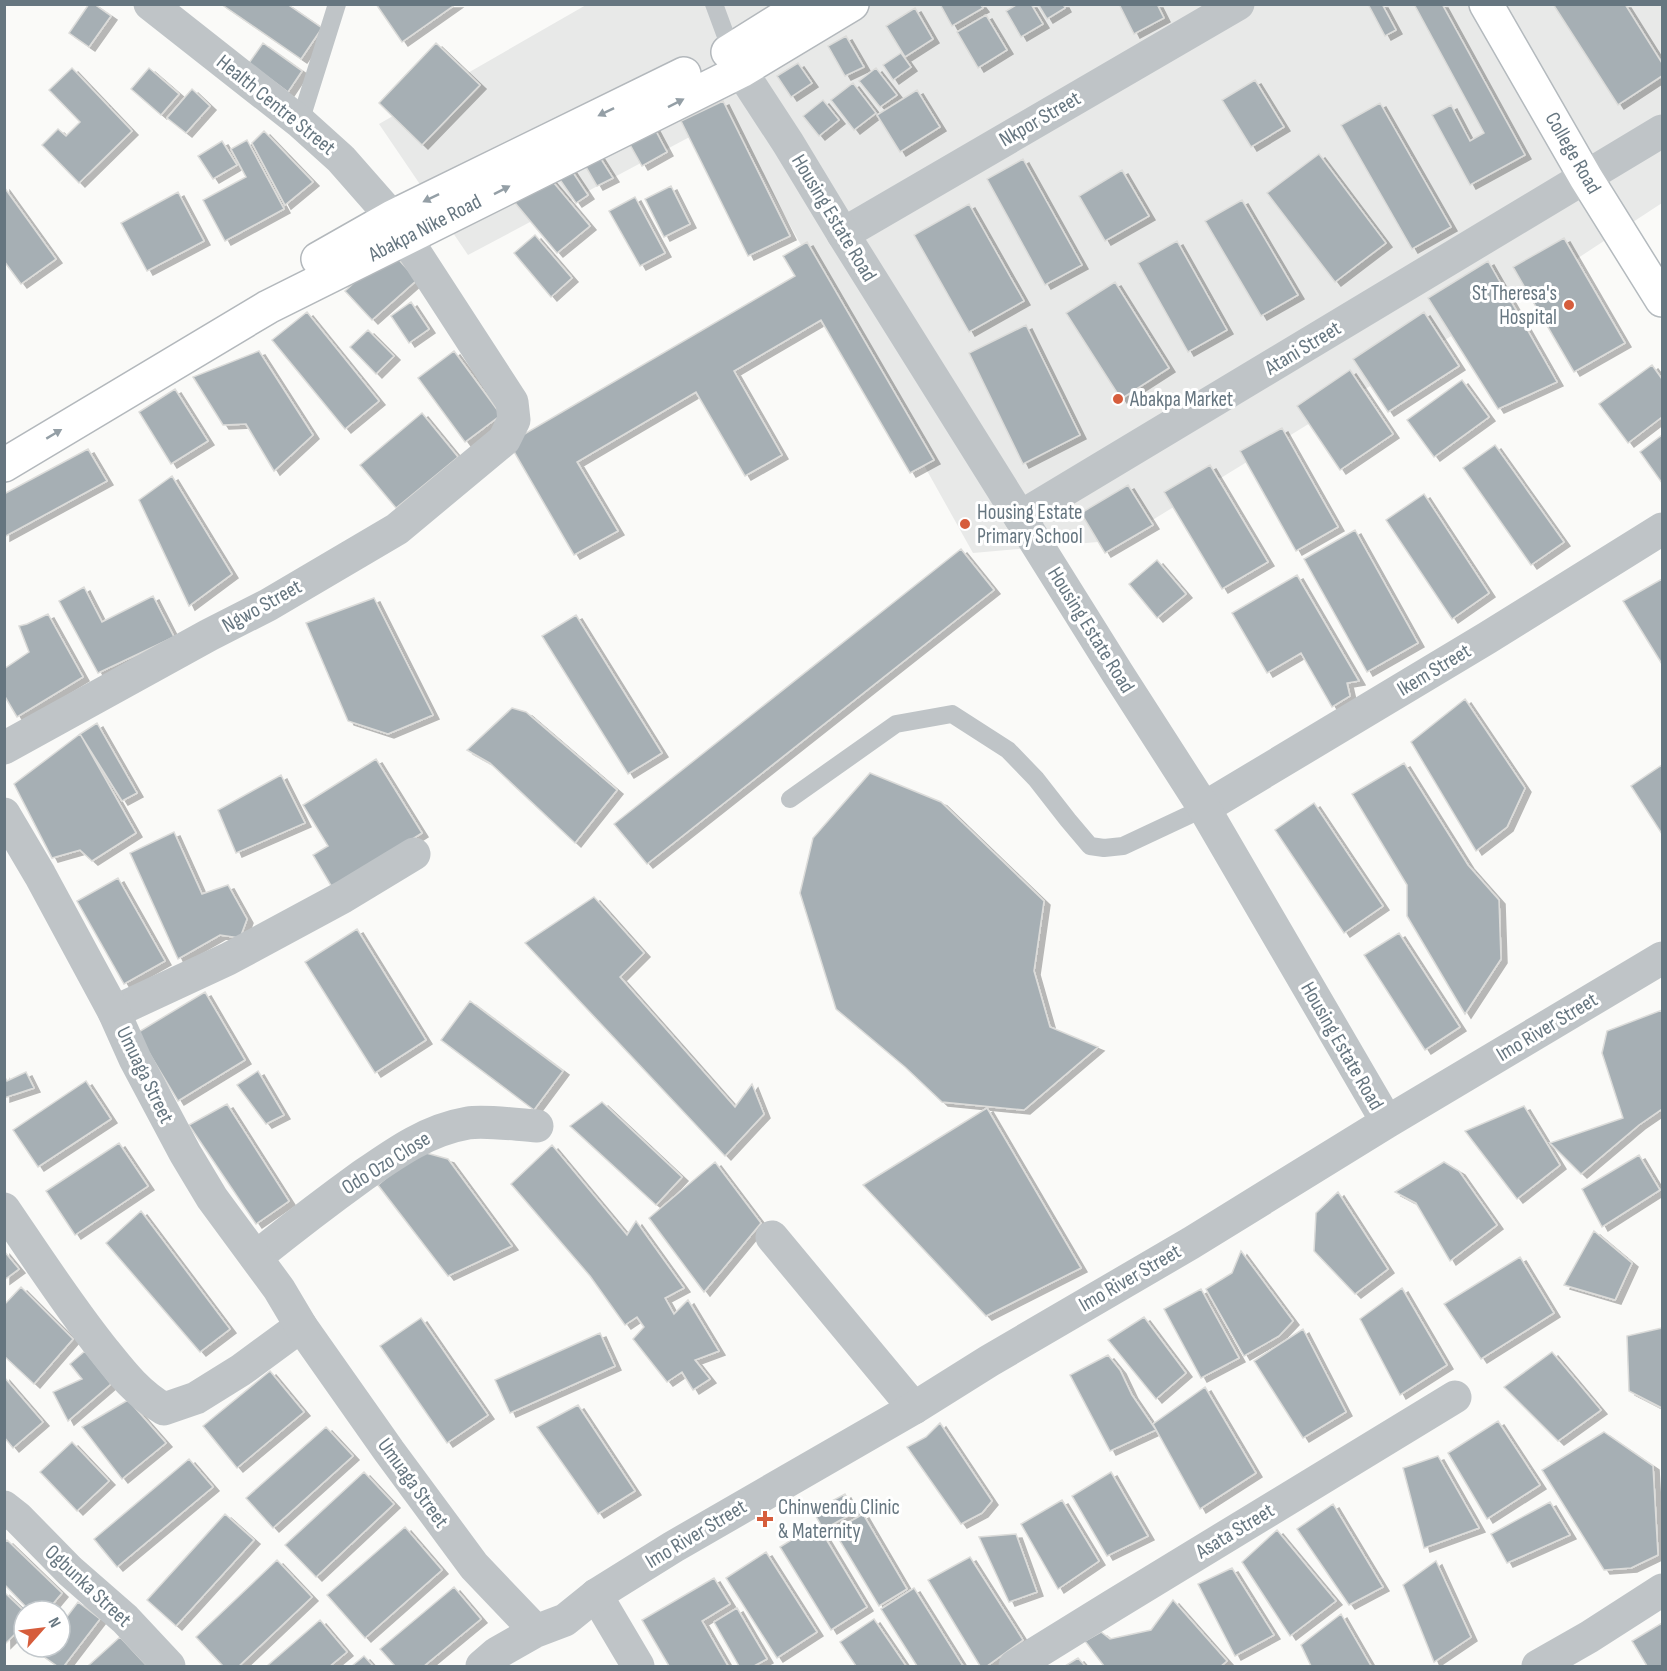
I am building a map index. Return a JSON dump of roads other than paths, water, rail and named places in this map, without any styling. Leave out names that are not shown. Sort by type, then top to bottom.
[{"type":"main road","name":"Abakpa Nike Road","points":[[736,60],[806,4]]},
{"type":"main road","name":"Abakpa Nike Road","points":[[4,438],[140,358],[399,227],[852,4]]},
{"type":"main road","name":"College Road","points":[[1486,4],[1586,178],[1662,300]]},
{"type":"main road","name":"Abakpa Nike Road","points":[[4,465],[399,227]]},
{"type":"street","name":"Health Centre Street","points":[[150,4],[300,122],[341,159],[399,227],[512,402],[514,420],[504,440]]},
{"type":"street","name":"Nkpor Street","points":[[843,234],[1238,4]]},
{"type":"street","name":"Housing Estate Road","points":[[736,60],[1118,674],[1204,808],[1387,1122]]},
{"type":"street","name":"Atani Street","points":[[1020,517],[1662,131]]},
{"type":"street","name":"Ngwo Street","points":[[4,748],[208,635],[268,605],[396,529],[504,440]]},
{"type":"street","name":"Ikem Street","points":[[1204,808],[1487,638],[1662,529]]},
{"type":"street","name":"Umuaga Street","points":[[4,814],[40,875],[114,1012],[140,1068],[185,1153],[212,1198],[279,1289],[301,1326],[389,1451],[474,1566],[536,1631]]},
{"type":"street","points":[[114,1012],[228,959],[343,897],[414,854]]},
{"type":"street","name":"Imo River Street","points":[[482,1666],[497,1653],[536,1631],[565,1620],[596,1595],[673,1547],[914,1408],[1662,958]]},
{"type":"street","name":"Odo Ozo Close","points":[[256,1257],[374,1168],[408,1145],[440,1129],[471,1122],[537,1126]]},
{"type":"street","points":[[4,1209],[81,1322],[118,1368],[147,1399],[164,1409],[196,1398],[241,1370],[301,1326]]},
{"type":"street","points":[[772,1237],[914,1408]]},
{"type":"street","name":"Asata Street","points":[[1016,1666],[1455,1397]]},
{"type":"street","name":"Ogbunka Street","points":[[4,1507],[18,1518],[70,1571],[125,1619],[169,1666]]},
{"type":"street","points":[[1538,1666],[1589,1637],[1662,1590]]},
{"type":"street","points":[[596,1595],[638,1666]]},
{"type":"lane","points":[[300,122],[337,4]]},
{"type":"lane","points":[[714,4],[736,60]]},
{"type":"lane","points":[[790,799],[896,724],[952,714],[1008,750],[1036,779],[1090,846],[1104,848],[1124,846],[1204,808]]},
{"type":"place","name":"St Theresa's Hospital","points":[[1569,305]]},
{"type":"place","name":"Abakpa Market","points":[[1118,399]]},
{"type":"place","name":"Housing Estate Primary School","points":[[965,524]]},
{"type":"place","name":"Chinwendu Clinic & Maternity","points":[[765,1519]]}]
